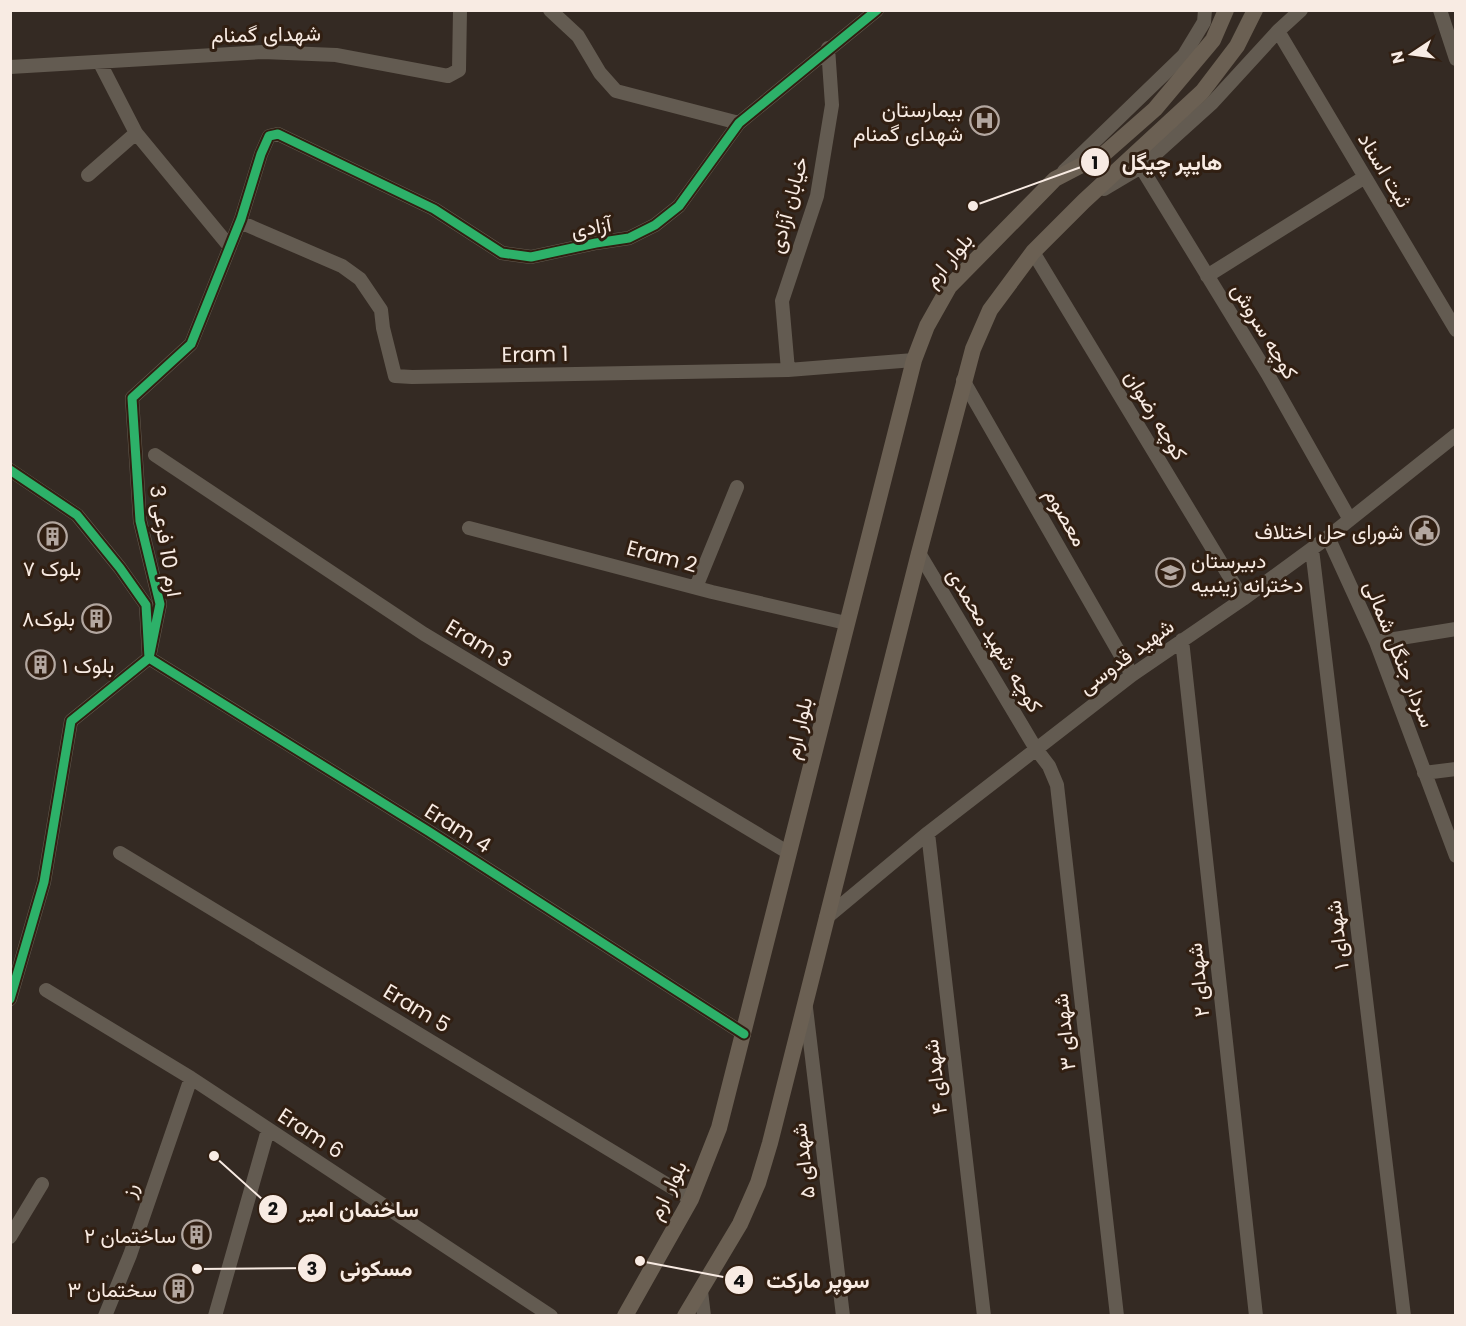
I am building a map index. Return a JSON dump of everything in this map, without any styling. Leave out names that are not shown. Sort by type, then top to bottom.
[{"type":"main road","name":"بلوار ارم","points":[[625,1316],[691,1199],[719,1128],[808,785],[846,623],[914,360],[927,326],[949,287],[1055,179],[1105,153],[1155,109],[1213,40],[1226,10]]},
{"type":"main road","points":[[685,1316],[740,1224],[758,1183],[963,380],[973,349],[990,310],[1033,252],[1084,201],[1202,92],[1237,46],[1255,10]]},
{"type":"street","name":"شهدای گمنام","points":[[10,67],[263,52],[336,55],[448,76],[459,70],[460,10]]},
{"type":"street","points":[[550,10],[578,36],[600,73],[616,91],[739,123]]},
{"type":"street","name":"آزادی","points":[[261,154],[269,136],[278,134],[434,209],[502,253],[531,257],[629,238],[655,225],[679,206],[739,123],[877,10]]},
{"type":"street","points":[[1055,179],[1184,55],[1204,22],[1205,10]]},
{"type":"street","points":[[1084,201],[1141,167],[1212,103],[1301,10]]},
{"type":"street","points":[[1440,10],[1455,59]]},
{"type":"street","name":"ثبت اسناد","points":[[1278,32],[1455,330]]},
{"type":"street","name":"خیابان آزادی","points":[[788,370],[782,301],[817,196],[832,105],[828,48]]},
{"type":"street","points":[[100,63],[136,133],[230,247]]},
{"type":"street","points":[[88,175],[136,133]]},
{"type":"street","name":"ارم 10 فرعی 3","points":[[149,658],[160,604],[141,521],[132,398],[191,344],[240,222],[261,154]]},
{"type":"street","name":"کوچه سروش","points":[[1141,167],[1267,373],[1349,518]]},
{"type":"street","points":[[1207,276],[1365,177]]},
{"type":"street","name":"Eram 1","points":[[240,222],[334,262],[360,279],[381,310],[395,376],[788,370],[914,360]]},
{"type":"street","name":"کوچه رضوان","points":[[1033,252],[1243,599]]},
{"type":"street","name":"معصوم","points":[[963,380],[1132,675]]},
{"type":"street","name":"شهید قدوسی","points":[[826,918],[928,833],[1132,675],[1312,549],[1455,435]]},
{"type":"street","name":"Eram 3","points":[[155,455],[424,634],[789,854]]},
{"type":"street","points":[[10,470],[77,515],[120,568],[146,605],[149,658],[71,721],[44,882],[10,999]]},
{"type":"street","points":[[696,587],[737,487]]},
{"type":"street","name":"Eram 2","points":[[469,528],[846,623]]},
{"type":"street","name":"سردار جنگل شمالی","points":[[1328,537],[1376,642],[1455,856]]},
{"type":"street","name":"شهدای ۱","points":[[1312,549],[1404,1316]]},
{"type":"street","name":"کوچه شهید محمدی","points":[[919,554],[1036,749]]},
{"type":"street","points":[[1376,642],[1455,629]]},
{"type":"street","name":"شهدای ۲","points":[[1182,640],[1256,1316]]},
{"type":"street","name":"Eram 4","points":[[149,658],[428,831],[744,1034]]},
{"type":"street","name":"شهدای ۳","points":[[1036,749],[1049,766],[1057,785],[1118,1316]]},
{"type":"street","points":[[1424,773],[1455,769]]},
{"type":"street","name":"شهدای ۴","points":[[928,833],[984,1316]]},
{"type":"street","name":"Eram 5","points":[[120,853],[691,1199]]},
{"type":"street","name":"Eram 6","points":[[46,990],[191,1078],[551,1316]]},
{"type":"street","name":"شهدای ۵","points":[[805,1002],[843,1316]]},
{"type":"street","name":"رز","points":[[105,1316],[130,1255],[191,1078]]},
{"type":"street","points":[[215,1316],[268,1130]]},
{"type":"street","points":[[10,1237],[42,1184]]},
{"type":"street","points":[[701,1291],[704,1316]]},
{"type":"cycle path","points":[[10,999],[44,882],[71,721],[149,658],[160,604],[140,521],[132,398],[191,344],[241,219],[261,154],[269,136],[278,134],[434,209],[502,253],[531,257],[629,238],[655,225],[679,206],[739,123],[877,10]]},
{"type":"cycle path","points":[[10,470],[77,515],[120,568],[146,605],[149,658],[428,831],[744,1034]]},
{"type":"place","name":"بیمارستان شهدای گمنام","points":[[984,121]]},
{"type":"place","name":"هایپر چیگل","points":[[973,206]]},
{"type":"place","name":"شورای حل اختلاف","points":[[1424,531]]},
{"type":"place","name":"بلوک ۷","points":[[52,537]]},
{"type":"place","name":"دبیرستان دخترانه زینبیه","points":[[1170,572]]},
{"type":"place","name":"بلوک۸","points":[[96,618]]},
{"type":"place","name":"بلوک ۱","points":[[41,665]]},
{"type":"place","name":"ساخنمان امیر","points":[[214,1156]]},
{"type":"place","name":"ساختمان ۲","points":[[197,1235]]},
{"type":"place","name":"سوپر مارکت","points":[[640,1261]]},
{"type":"place","name":"مسکونی","points":[[197,1269]]},
{"type":"place","name":"سختمان ۳","points":[[178,1289]]}]
